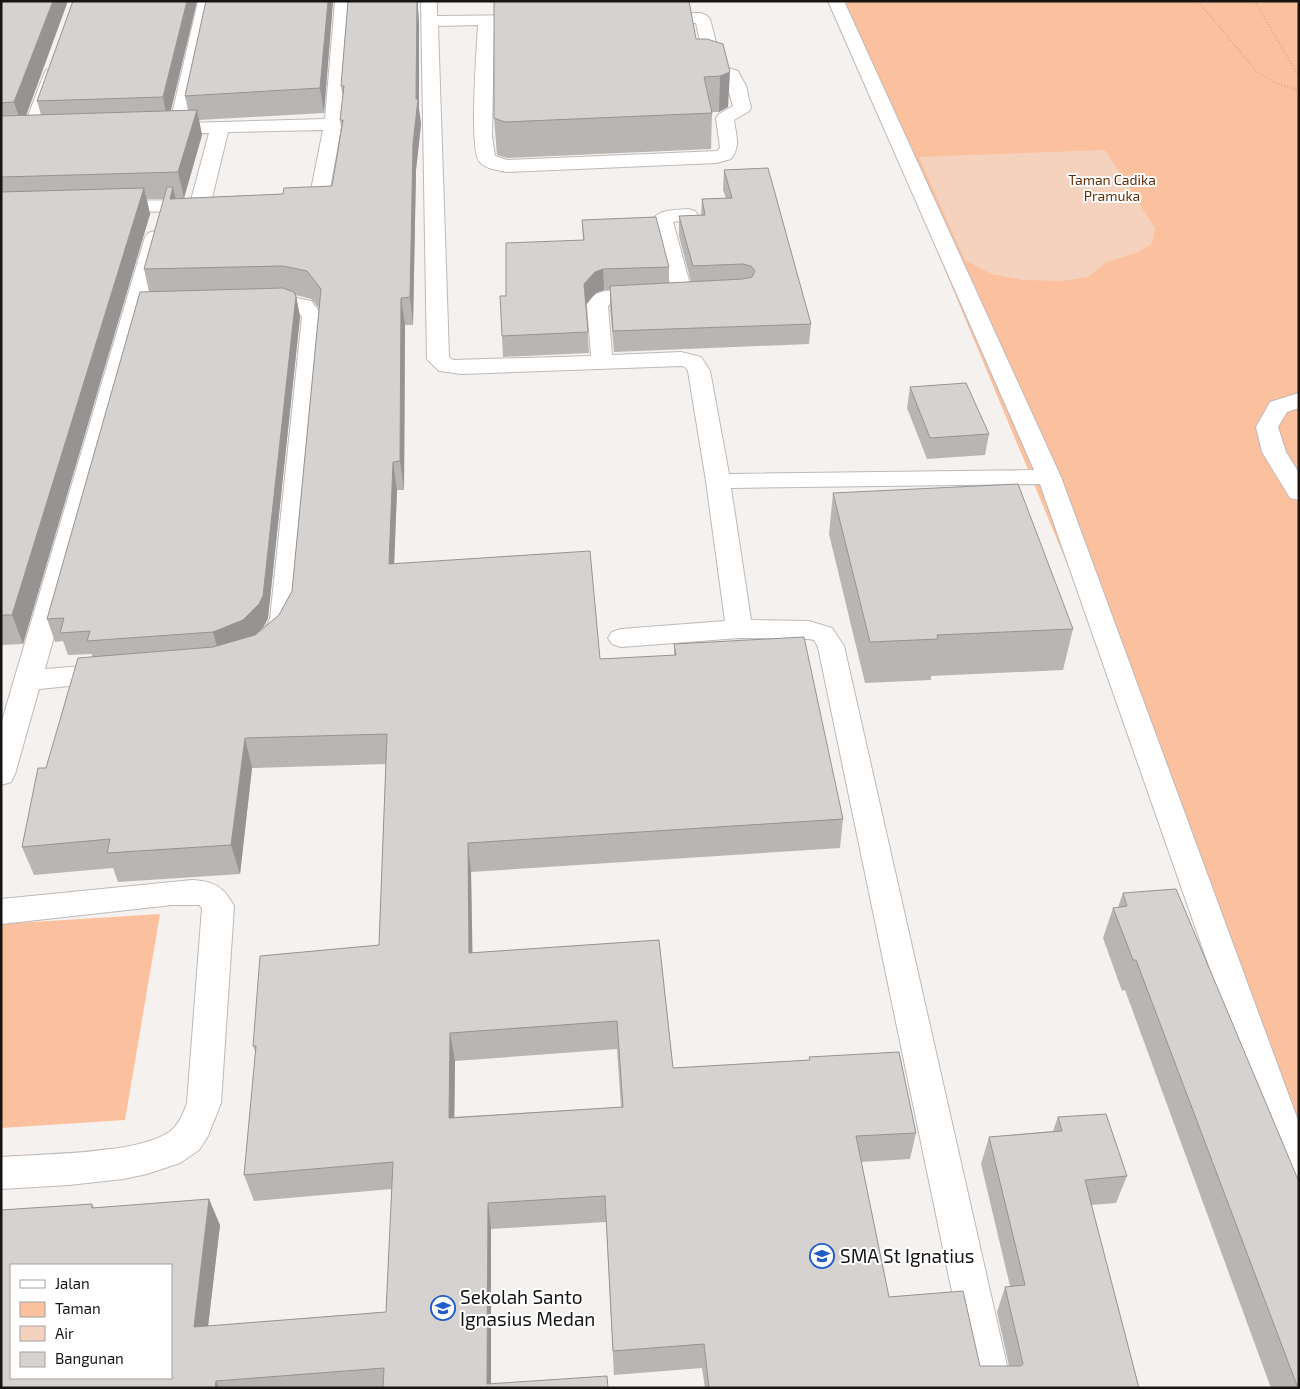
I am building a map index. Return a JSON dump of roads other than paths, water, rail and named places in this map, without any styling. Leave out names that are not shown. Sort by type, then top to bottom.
[{"type":"street","points":[[178,129],[206,1]]},
{"type":"street","points":[[279,206],[308,201],[320,193],[333,124],[343,1]]},
{"type":"street","points":[[836,1],[1049,477],[1299,1172]]},
{"type":"street","points":[[542,20],[486,21],[429,11],[438,359],[446,366],[462,368],[681,359],[693,362],[697,366],[718,482],[738,629]]},
{"type":"street","points":[[486,21],[483,136],[486,158],[492,163],[508,166],[716,157],[725,155],[729,147],[725,118],[741,110],[742,105],[732,75],[714,68],[712,64],[703,21],[697,17],[638,18]]},
{"type":"street","points":[[30,134],[56,63]]},
{"type":"street","points":[[148,130],[333,124]]},
{"type":"street","points":[[199,206],[220,127]]},
{"type":"street","points":[[11,134],[50,133]]},
{"type":"street","points":[[1,774],[28,680],[145,304],[164,206]]},
{"type":"street","points":[[87,208],[219,206]]},
{"type":"street","points":[[602,363],[597,304],[599,301],[604,298],[693,295],[663,219],[671,216],[688,215]]},
{"type":"street","points":[[240,302],[297,302],[311,310],[314,317],[283,619],[275,636],[258,651]]},
{"type":"street","points":[[1299,400],[1278,407],[1267,427],[1274,452],[1299,493]]},
{"type":"street","points":[[718,482],[1049,477]]},
{"type":"street","points":[[622,638],[738,629],[808,630],[823,634],[831,646],[992,1388]]},
{"type":"street","points":[[28,680],[134,672]]},
{"type":"street","points":[[1,912],[172,893],[200,892],[207,893],[215,898],[218,906],[204,1103],[195,1128],[183,1142],[170,1151],[118,1163],[1,1174]]},
{"type":"water","points":[[1105,150],[1155,228],[1152,244],[1136,253],[1107,262],[1088,277],[1063,281],[1023,280],[991,274],[965,260],[919,157]]},
{"type":"place","name":"SMA St Ignatius","points":[[822,1256]]},
{"type":"place","name":"Sekolah Santo Ignasius Medan","points":[[443,1308]]},
{"type":"park label","name":"Taman Cadika Pramuka","points":[[1112,188]]}]
